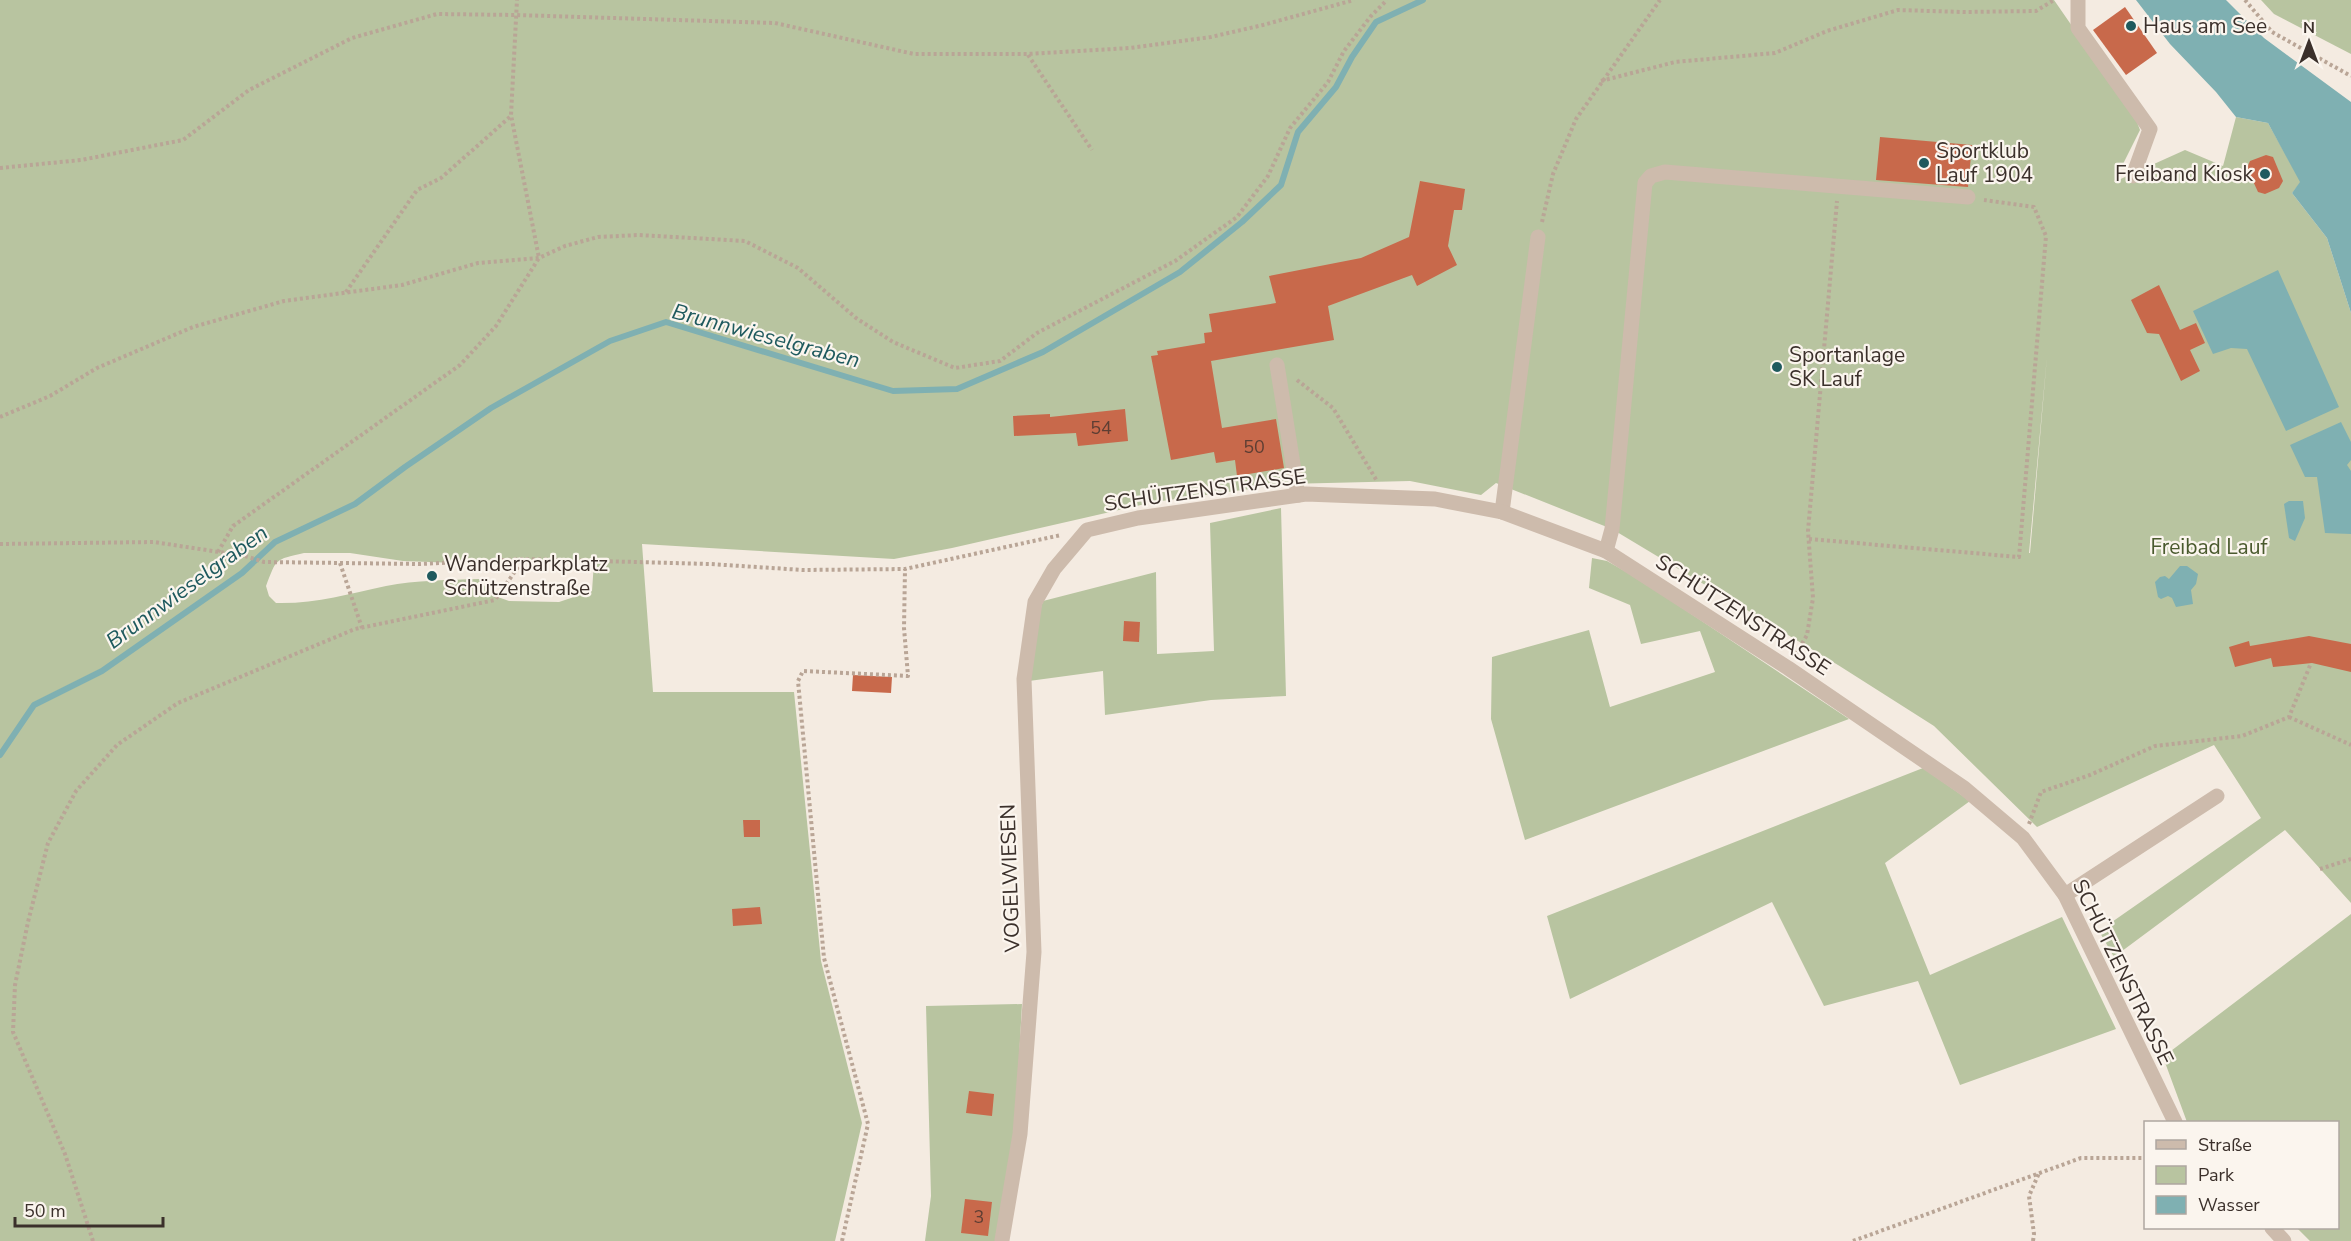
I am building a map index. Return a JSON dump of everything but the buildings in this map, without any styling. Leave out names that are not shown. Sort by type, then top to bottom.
[{"type":"street","points":[[2078,0],[2079,28],[2150,129],[2133,176]]},
{"type":"street","points":[[1606,551],[1612,529],[1645,183],[1651,176],[1665,171],[1968,197]]},
{"type":"street","points":[[1502,512],[1538,237]]},
{"type":"street","points":[[1277,365],[1298,495]]},
{"type":"street","name":"SCHÜTZENSTRASSE","points":[[1087,530],[1138,518],[1298,495],[1387,497],[1435,499],[1502,512],[1606,551],[1788,668],[1964,788],[2023,838],[2065,895],[2175,1121]]},
{"type":"street","name":"VOGELWIESEN","points":[[1002,1240],[1020,1134],[1034,952],[1024,680],[1035,602],[1054,569],[1087,530]]},
{"type":"street","points":[[2065,895],[2217,796]]},
{"type":"street","points":[[2274,1229],[2284,1241]]},
{"type":"path","points":[[218,552],[233,526],[460,365],[496,326],[539,258],[511,115],[518,0]]},
{"type":"path","points":[[0,168],[81,160],[183,140],[249,90],[352,38],[437,14],[775,23],[914,54],[1028,54],[1130,48],[1211,37],[1263,26],[1354,0]]},
{"type":"path","points":[[0,417],[50,396],[97,369],[193,327],[284,301],[402,285],[478,263],[539,258],[565,246],[598,237],[639,235],[745,241],[798,268],[856,318],[892,342],[955,368],[1000,361],[1036,333],[1175,261],[1237,217],[1268,176],[1290,128],[1328,82],[1344,51],[1371,15],[1387,0]]},
{"type":"path","points":[[1538,237],[1553,174],[1576,119],[1660,0]]},
{"type":"path","points":[[1601,81],[1676,62],[1775,53],[1827,31],[1898,10],[1962,12],[2036,10],[2054,0]]},
{"type":"path","points":[[2245,0],[2272,32],[2351,76]]},
{"type":"path","points":[[1028,54],[1092,150]]},
{"type":"path","points":[[345,293],[417,190],[441,178],[511,115]]},
{"type":"path","points":[[1788,668],[1807,635],[1813,598],[1809,539],[1838,186]]},
{"type":"path","points":[[1809,539],[2019,557],[2046,236],[2034,207],[1968,197]]},
{"type":"path","points":[[1277,365],[1333,408],[1387,497]]},
{"type":"path","points":[[0,544],[154,542],[245,556],[264,562],[420,564],[524,559],[698,564],[803,570],[905,569],[1087,530]]},
{"type":"path","points":[[93,1241],[65,1154],[13,1032],[15,985],[48,843],[76,792],[117,745],[178,703],[362,628],[495,600],[524,559]]},
{"type":"path","points":[[340,563],[362,628]]},
{"type":"path","points":[[842,1241],[868,1124],[824,958],[798,681],[803,670],[908,676],[904,628],[905,569]]},
{"type":"path","points":[[2023,838],[2041,792],[2090,775],[2155,746],[2242,736],[2289,717],[2311,663]]},
{"type":"path","points":[[2289,717],[2351,745]]},
{"type":"path","points":[[2320,869],[2351,859]]},
{"type":"path","points":[[1853,1241],[2081,1158],[2144,1158]]},
{"type":"path","points":[[2033,1241],[2029,1196],[2040,1172]]},
{"type":"green space","name":"Freibad Lauf","points":[[0,0],[2054,0],[2135,117],[2140,130],[2114,182],[2185,150],[2223,166],[2236,117],[2268,123],[2301,182],[2292,193],[2327,238],[2351,313],[2351,903],[2285,830],[2114,957],[2099,931],[2261,818],[2214,745],[2037,827],[1934,726],[1838,665],[1612,529],[1496,483],[1481,495],[1410,481],[1286,484],[1154,502],[894,559],[642,544],[653,692],[794,692],[821,961],[862,1123],[835,1241],[0,1241]],"holes":[[[2047,356],[2030,553],[2029,553]],[[304,553],[350,553],[403,561],[484,564],[594,562],[592,591],[559,602],[509,601],[492,595],[479,579],[444,580],[397,584],[318,600],[276,603],[269,596],[266,586],[275,565],[282,559]]]},
{"type":"green space","points":[[2261,0],[2351,0],[2351,54],[2274,14]]},
{"type":"green space","points":[[1281,508],[1286,696],[1211,700],[1105,715],[1103,671],[1029,681],[1043,601],[1156,572],[1157,654],[1214,651],[1210,523]]},
{"type":"green space","points":[[1592,558],[1607,561],[1637,578],[1849,719],[1525,840],[1491,719],[1492,657],[1589,630],[1610,707],[1715,672],[1700,631],[1641,644],[1630,605],[1589,588]]},
{"type":"green space","points":[[1923,768],[1970,801],[1885,863],[1930,975],[2062,917],[2116,1029],[1960,1085],[1918,981],[1824,1006],[1772,902],[1570,999],[1547,916]]},
{"type":"green space","points":[[2351,914],[2351,1241],[2310,1241],[2298,1229],[2339,1229],[2339,1121],[2187,1121],[2163,1057]]},
{"type":"green space","points":[[1022,1004],[1015,1132],[996,1241],[925,1241],[931,1196],[926,1006]]},
{"type":"water","points":[[2136,0],[2226,0],[2264,38],[2351,102],[2351,313],[2327,238],[2292,193],[2300,182],[2268,123],[2236,117],[2216,92],[2170,44]]},
{"type":"water","points":[[2278,270],[2339,407],[2286,431],[2247,349],[2231,348],[2213,354],[2193,311]]},
{"type":"water","points":[[2341,422],[2351,442],[2351,460],[2347,465],[2351,471],[2351,534],[2325,533],[2317,477],[2305,477],[2290,445]]},
{"type":"water","points":[[2289,501],[2303,501],[2305,518],[2295,541],[2289,538],[2284,504]]},
{"type":"water","points":[[2180,566],[2187,566],[2198,574],[2196,584],[2191,590],[2193,604],[2176,607],[2172,598],[2158,597],[2155,582],[2160,577],[2165,576],[2169,579]]},
{"type":"waterway","name":"Brunnwieselgraben","points":[[0,755],[34,705],[102,671],[242,573],[275,542],[355,504],[491,408],[610,341],[666,322],[893,391],[957,389],[1043,352],[1180,272],[1242,222],[1281,185],[1298,132],[1336,87],[1352,57],[1376,22],[1423,0]]},
{"type":"place","name":"Haus am See","points":[[2131,26]]},
{"type":"place","name":"Sportklub Lauf 1904","points":[[1924,163]]},
{"type":"place","name":"Freiband Kiosk","points":[[2265,174]]},
{"type":"place","name":"Sportanlage SK Lauf","points":[[1777,367]]},
{"type":"place","name":"Wanderparkplatz Schützenstraße","points":[[432,576]]}]
